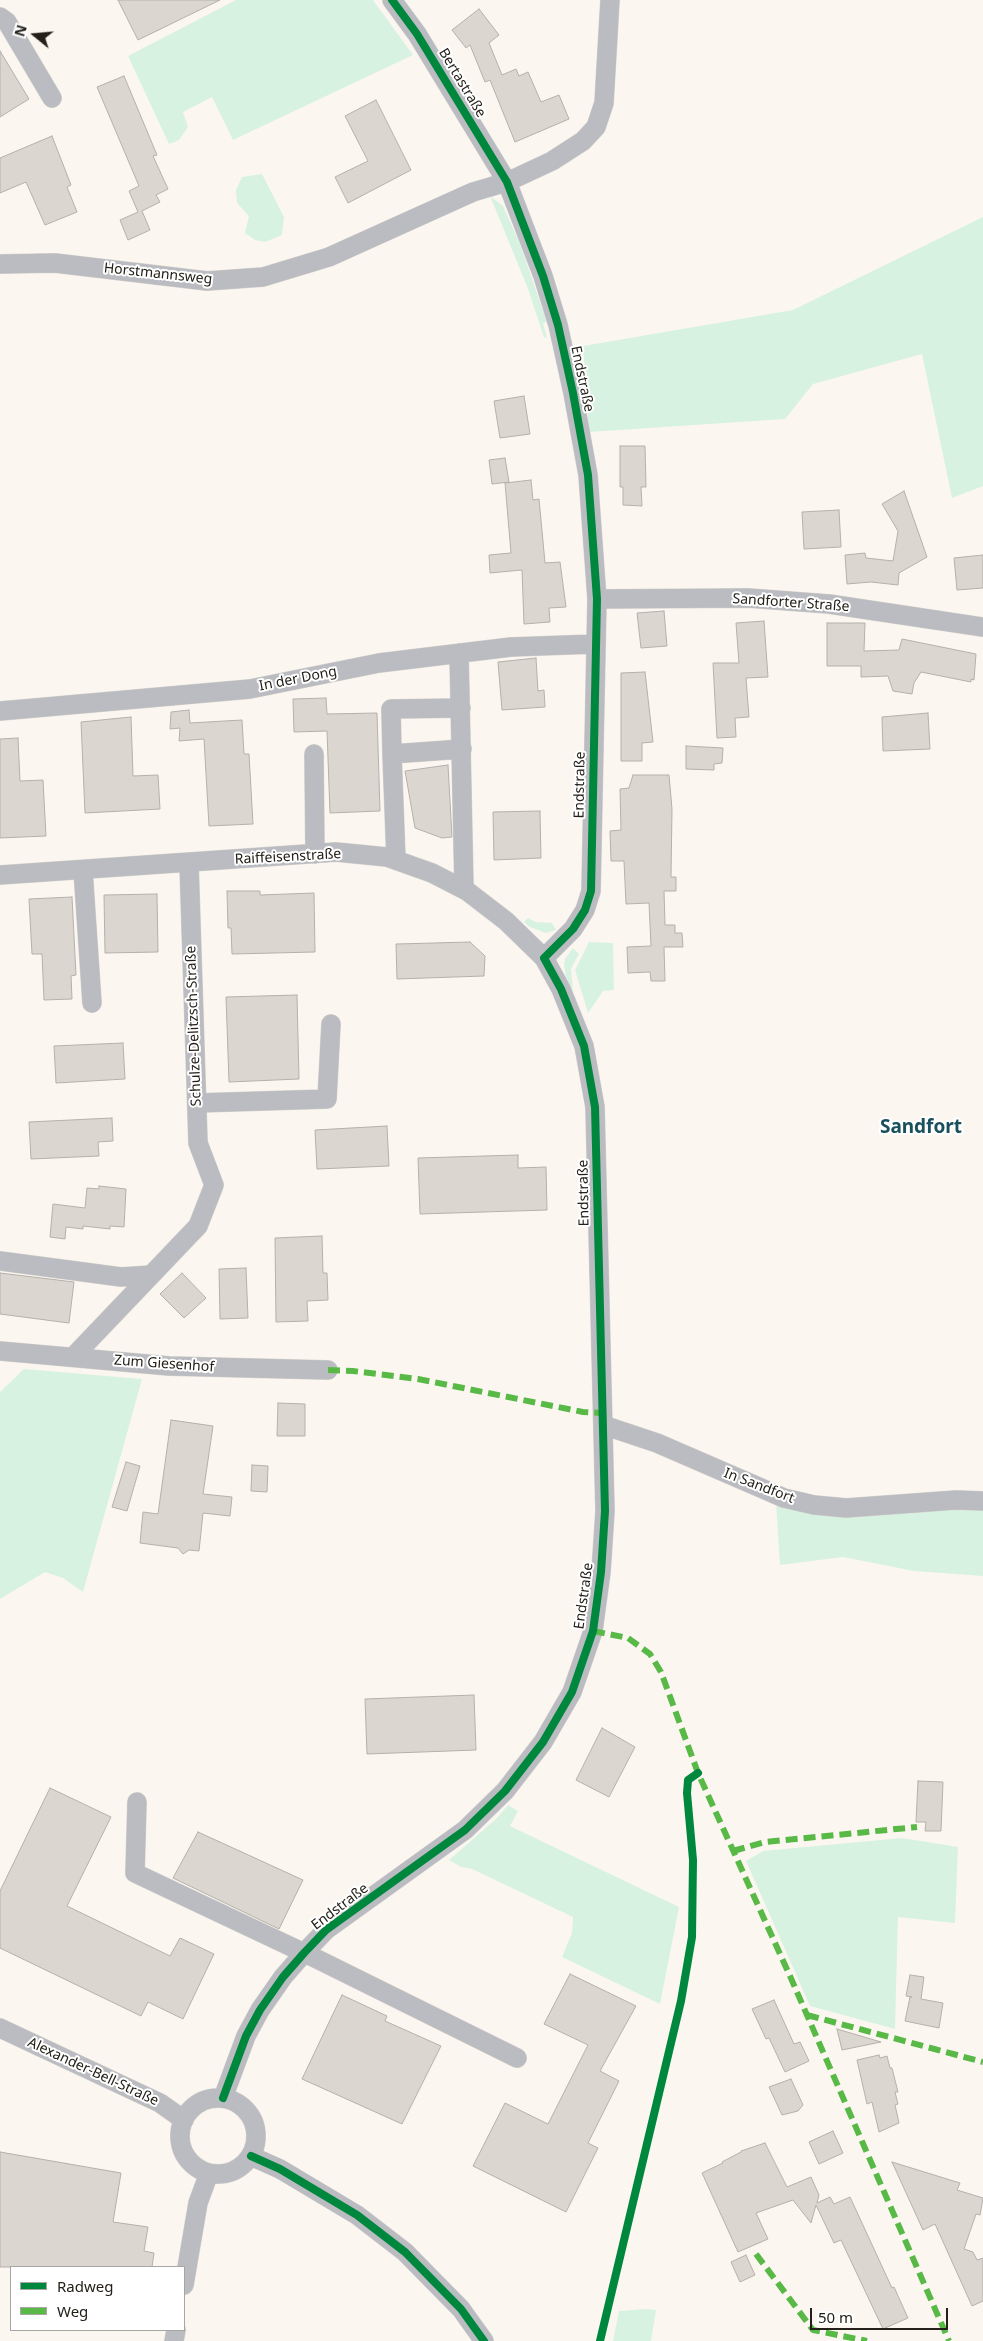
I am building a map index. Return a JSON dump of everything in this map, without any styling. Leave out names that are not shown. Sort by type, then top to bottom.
[{"type":"street","name":"Bertastraße","points":[[392,0],[417,34],[507,182]]},
{"type":"street","points":[[507,182],[552,161],[583,142],[596,127],[604,103],[610,0]]},
{"type":"street","points":[[0,17],[7,22],[52,98]]},
{"type":"street","name":"Horstmannsweg","points":[[0,264],[56,263],[207,281],[263,277],[329,256],[473,192],[507,182]]},
{"type":"street","name":"Endstraße","points":[[222,2098],[246,2036],[260,2010],[283,1977],[304,1953],[326,1930],[465,1830],[505,1791],[543,1742],[572,1692],[593,1631],[601,1572],[605,1511],[595,1107],[584,1046],[561,989],[544,958],[574,929],[585,910],[591,891],[597,599],[588,475],[573,392],[558,325],[543,276],[507,182]]},
{"type":"street","name":"Sandforter Straße","points":[[597,599],[748,598],[829,604],[983,626]]},
{"type":"street","name":"In der Dong","points":[[0,711],[250,688],[379,663],[511,647],[595,644]]},
{"type":"street","points":[[459,654],[464,889]]},
{"type":"street","points":[[396,860],[391,709],[461,708]]},
{"type":"street","points":[[392,754],[462,749]]},
{"type":"street","points":[[314,754],[315,854]]},
{"type":"street","name":"Raiffeisenstraße","points":[[0,875],[336,852],[387,857],[432,873],[464,889],[506,921],[544,958]]},
{"type":"street","name":"Schulze-Delitzsch-Straße","points":[[151,1275],[198,1226],[214,1186],[198,1143],[189,863]]},
{"type":"street","points":[[83,870],[92,1003]]},
{"type":"street","points":[[197,1103],[328,1099],[331,1024]]},
{"type":"street","points":[[0,1261],[121,1277],[151,1275]]},
{"type":"street","points":[[73,1357],[151,1275]]},
{"type":"street","name":"Zum Giesenhof","points":[[0,1351],[169,1366],[328,1370]]},
{"type":"street","name":"In Sandfort","points":[[603,1425],[657,1443],[784,1498],[814,1505],[846,1508],[956,1500],[983,1501]]},
{"type":"street","points":[[136,1802],[135,1873],[304,1953],[517,2058]]},
{"type":"street","name":"Alexander-Bell-Straße","points":[[0,2028],[160,2103],[184,2120]]},
{"type":"street","points":[[222,2098],[237,2103],[248,2113],[255,2126],[256,2141],[251,2156],[244,2165],[233,2172],[221,2174],[199,2169],[184,2152],[181,2142],[184,2120],[191,2110],[200,2103],[222,2098]]},
{"type":"street","points":[[251,2156],[280,2169],[357,2215],[405,2252],[461,2309],[484,2341]]},
{"type":"street","points":[[185,2279],[198,2203],[210,2173]]},
{"type":"green space","points":[[236,0],[373,0],[413,55],[233,140],[212,97],[183,112],[188,127],[179,140],[169,144],[128,56]]},
{"type":"green space","points":[[262,174],[284,217],[282,235],[265,242],[255,240],[245,233],[249,216],[237,203],[236,190],[242,177]]},
{"type":"green space","points":[[490,196],[503,206],[520,244],[547,322],[543,323],[547,338],[544,337],[527,286]]},
{"type":"green space","points":[[983,217],[983,486],[952,498],[922,354],[813,384],[785,419],[589,432],[583,346],[793,310]]},
{"type":"green space","points":[[528,918],[536,922],[552,923],[556,930],[546,933],[530,927],[524,922]]},
{"type":"green space","points":[[589,942],[613,943],[614,990],[603,991],[588,1013],[575,970]]},
{"type":"green space","points":[[573,948],[579,954],[571,969],[573,990],[566,977],[564,965],[565,959]]},
{"type":"green space","points":[[24,1369],[142,1379],[83,1592],[63,1578],[45,1572],[0,1599],[0,1392]]},
{"type":"green space","points":[[776,1502],[983,1506],[983,1576],[914,1571],[843,1557],[780,1565]]},
{"type":"green space","points":[[508,1805],[518,1811],[510,1826],[679,1907],[660,2004],[562,1957],[572,1933],[573,1917],[449,1860],[497,1818]]},
{"type":"green space","points":[[902,1838],[958,1847],[955,1923],[898,1917],[895,2029],[810,2006],[746,1861],[763,1851]]},
{"type":"green space","points":[[656,2310],[651,2341],[613,2341],[619,2311]]},
{"type":"building","points":[[118,0],[220,0],[138,40]]},
{"type":"building","points":[[479,9],[499,35],[489,43],[502,75],[516,69],[519,76],[528,72],[541,102],[559,95],[569,119],[515,142],[490,80],[485,82],[470,45],[466,48],[452,30]]},
{"type":"building","points":[[0,51],[29,99],[0,117]]},
{"type":"building","points":[[124,76],[157,155],[153,156],[168,189],[156,195],[160,202],[142,211],[150,230],[128,240],[120,220],[138,212],[129,191],[139,186],[97,87]]},
{"type":"building","points":[[376,100],[411,170],[348,203],[335,177],[368,161],[345,116]]},
{"type":"building","points":[[52,136],[71,185],[67,187],[77,212],[45,225],[26,182],[0,193],[0,158]]},
{"type":"building","points":[[524,396],[530,434],[500,438],[494,401]]},
{"type":"building","points":[[620,446],[645,446],[646,487],[641,487],[642,506],[623,505],[623,487],[620,487]]},
{"type":"building","points":[[505,458],[509,482],[492,484],[489,460]]},
{"type":"building","points":[[531,480],[533,500],[539,499],[545,563],[560,562],[566,607],[549,608],[550,622],[524,624],[522,570],[490,573],[489,555],[511,553],[505,483]]},
{"type":"building","points":[[904,491],[927,557],[899,573],[898,585],[871,582],[847,584],[845,555],[865,553],[866,558],[893,561],[898,531],[882,504]]},
{"type":"building","points":[[839,510],[841,547],[804,549],[802,512]]},
{"type":"building","points":[[983,555],[983,588],[957,590],[954,558]]},
{"type":"building","points":[[664,611],[667,646],[641,648],[637,613]]},
{"type":"building","points":[[764,621],[768,677],[746,678],[749,717],[735,718],[736,737],[717,738],[713,663],[739,663],[736,623]]},
{"type":"building","points":[[827,623],[865,623],[864,651],[899,650],[902,639],[976,654],[974,680],[971,679],[971,682],[921,672],[914,683],[912,694],[893,691],[888,676],[861,677],[861,666],[827,666]]},
{"type":"building","points":[[536,658],[538,691],[544,690],[545,707],[502,710],[498,662]]},
{"type":"building","points":[[645,672],[653,742],[642,743],[642,761],[621,761],[621,673]]},
{"type":"building","points":[[326,698],[327,714],[377,713],[380,811],[330,813],[327,731],[294,732],[293,699]]},
{"type":"building","points":[[189,710],[190,723],[242,720],[244,754],[249,754],[253,824],[209,826],[204,739],[179,741],[180,728],[170,729],[171,712]]},
{"type":"building","points":[[928,713],[930,749],[883,751],[882,717]]},
{"type":"building","points":[[131,717],[133,776],[158,775],[160,809],[85,813],[81,722]]},
{"type":"building","points":[[18,738],[20,781],[43,780],[46,836],[0,838],[0,739]]},
{"type":"building","points":[[686,746],[723,748],[722,763],[714,764],[714,770],[686,769]]},
{"type":"building","points":[[448,765],[452,837],[442,838],[415,828],[405,771]]},
{"type":"building","points":[[633,775],[669,775],[672,809],[671,877],[676,877],[676,891],[664,891],[665,925],[675,925],[675,933],[682,933],[683,947],[664,947],[665,981],[651,981],[650,972],[628,973],[627,947],[651,946],[649,903],[626,904],[624,861],[611,861],[610,831],[621,830],[620,789],[629,788]]},
{"type":"building","points":[[540,811],[541,858],[494,860],[493,812]]},
{"type":"building","points":[[227,891],[260,891],[260,895],[314,893],[315,952],[232,954],[231,928],[228,928]]},
{"type":"building","points":[[157,894],[158,952],[105,953],[104,895]]},
{"type":"building","points":[[72,897],[76,975],[71,976],[72,999],[44,1000],[42,954],[32,954],[29,899]]},
{"type":"building","points":[[470,942],[485,956],[484,976],[397,979],[396,944]]},
{"type":"building","points":[[297,995],[299,1079],[229,1082],[226,997]]},
{"type":"building","points":[[123,1043],[125,1079],[56,1083],[54,1046]]},
{"type":"building","points":[[112,1118],[113,1141],[98,1142],[99,1156],[31,1159],[29,1122]]},
{"type":"building","points":[[387,1126],[389,1166],[317,1169],[315,1130]]},
{"type":"building","points":[[518,1155],[518,1168],[546,1167],[547,1210],[420,1214],[418,1158]]},
{"type":"building","points":[[99,1186],[126,1189],[124,1227],[110,1226],[110,1229],[83,1226],[83,1229],[66,1227],[65,1239],[50,1237],[53,1204],[85,1208],[87,1188],[99,1189]]},
{"type":"building","points":[[322,1236],[323,1273],[327,1273],[328,1300],[307,1301],[308,1321],[276,1322],[275,1238]]},
{"type":"building","points":[[246,1268],[248,1318],[220,1319],[219,1269]]},
{"type":"building","points":[[0,1273],[74,1282],[69,1323],[0,1314]]},
{"type":"building","points":[[182,1273],[206,1298],[184,1318],[160,1294]]},
{"type":"building","points":[[278,1403],[305,1404],[305,1436],[277,1436]]},
{"type":"building","points":[[171,1420],[213,1426],[203,1494],[232,1497],[230,1516],[203,1513],[199,1551],[189,1550],[183,1554],[178,1548],[140,1543],[143,1512],[158,1514]]},
{"type":"building","points":[[126,1462],[140,1466],[127,1511],[112,1507]]},
{"type":"building","points":[[252,1465],[268,1466],[267,1492],[251,1491]]},
{"type":"building","points":[[474,1695],[476,1750],[367,1754],[365,1699]]},
{"type":"building","points":[[602,1728],[635,1747],[609,1797],[576,1780]]},
{"type":"building","points":[[918,1781],[943,1782],[941,1831],[925,1831],[926,1822],[916,1822]]},
{"type":"building","points":[[50,1788],[111,1817],[67,1906],[170,1956],[180,1938],[214,1954],[183,2019],[148,2002],[141,2016],[0,1948],[0,1891]]},
{"type":"building","points":[[198,1832],[303,1880],[279,1929],[173,1878]]},
{"type":"building","points":[[570,1974],[636,2006],[600,2071],[619,2081],[588,2143],[598,2148],[566,2212],[473,2166],[505,2103],[548,2124],[588,2045],[544,2024]]},
{"type":"building","points":[[910,1975],[924,1977],[921,1999],[943,2003],[939,2028],[905,2021],[910,1997],[912,1997],[906,1996]]},
{"type":"building","points":[[342,1995],[387,2016],[385,2021],[441,2046],[402,2124],[302,2079]]},
{"type":"building","points":[[774,2000],[794,2044],[800,2042],[809,2061],[785,2072],[769,2038],[766,2039],[752,2009]]},
{"type":"building","points":[[837,2029],[881,2042],[842,2050]]},
{"type":"building","points":[[879,2055],[880,2058],[887,2056],[890,2068],[892,2068],[898,2092],[895,2092],[898,2104],[895,2105],[899,2123],[879,2132],[872,2102],[867,2104],[857,2060]]},
{"type":"building","points":[[791,2079],[803,2105],[798,2111],[782,2115],[769,2087]]},
{"type":"building","points":[[833,2131],[843,2153],[819,2164],[809,2142]]},
{"type":"building","points":[[765,2143],[787,2187],[811,2177],[819,2195],[817,2203],[830,2197],[834,2204],[850,2197],[908,2318],[883,2329],[841,2240],[834,2243],[816,2205],[811,2223],[793,2200],[756,2213],[768,2239],[738,2252],[702,2173],[723,2163],[741,2151]]},
{"type":"building","points":[[0,2152],[121,2173],[113,2222],[148,2227],[144,2251],[154,2253],[152,2266],[0,2267]]},
{"type":"building","points":[[892,2162],[960,2183],[957,2190],[983,2198],[980,2215],[976,2214],[964,2249],[973,2252],[977,2260],[983,2258],[983,2301],[972,2306],[935,2224],[923,2230]]},
{"type":"building","points":[[746,2255],[755,2275],[740,2282],[731,2262]]},
{"type":"marked path","points":[[328,1370],[418,1379],[583,1412],[602,1413]]},
{"type":"marked path","points":[[593,1631],[628,1638],[650,1654],[661,1672],[698,1773],[790,1976],[949,2341]]},
{"type":"marked path","points":[[733,1851],[765,1842],[917,1827]]},
{"type":"marked path","points":[[807,2015],[983,2062]]},
{"type":"marked path","points":[[756,2254],[813,2330],[867,2341]]},
{"type":"cycle path","points":[[223,2098],[246,2036],[260,2010],[283,1977],[304,1953],[326,1930],[465,1830],[505,1791],[543,1742],[572,1692],[593,1631],[601,1572],[605,1511],[595,1107],[584,1046],[561,989],[544,958],[573,929],[585,910],[591,891],[597,599],[588,475],[558,325],[543,276],[507,182],[417,34],[392,0]]},
{"type":"cycle path","points":[[600,2341],[681,2001],[692,1937],[693,1860],[687,1793],[688,1780],[698,1773]]},
{"type":"cycle path","points":[[251,2156],[280,2169],[357,2215],[405,2252],[461,2309],[484,2341]]},
{"type":"district","name":"Sandfort","points":[[921,1128]]}]
